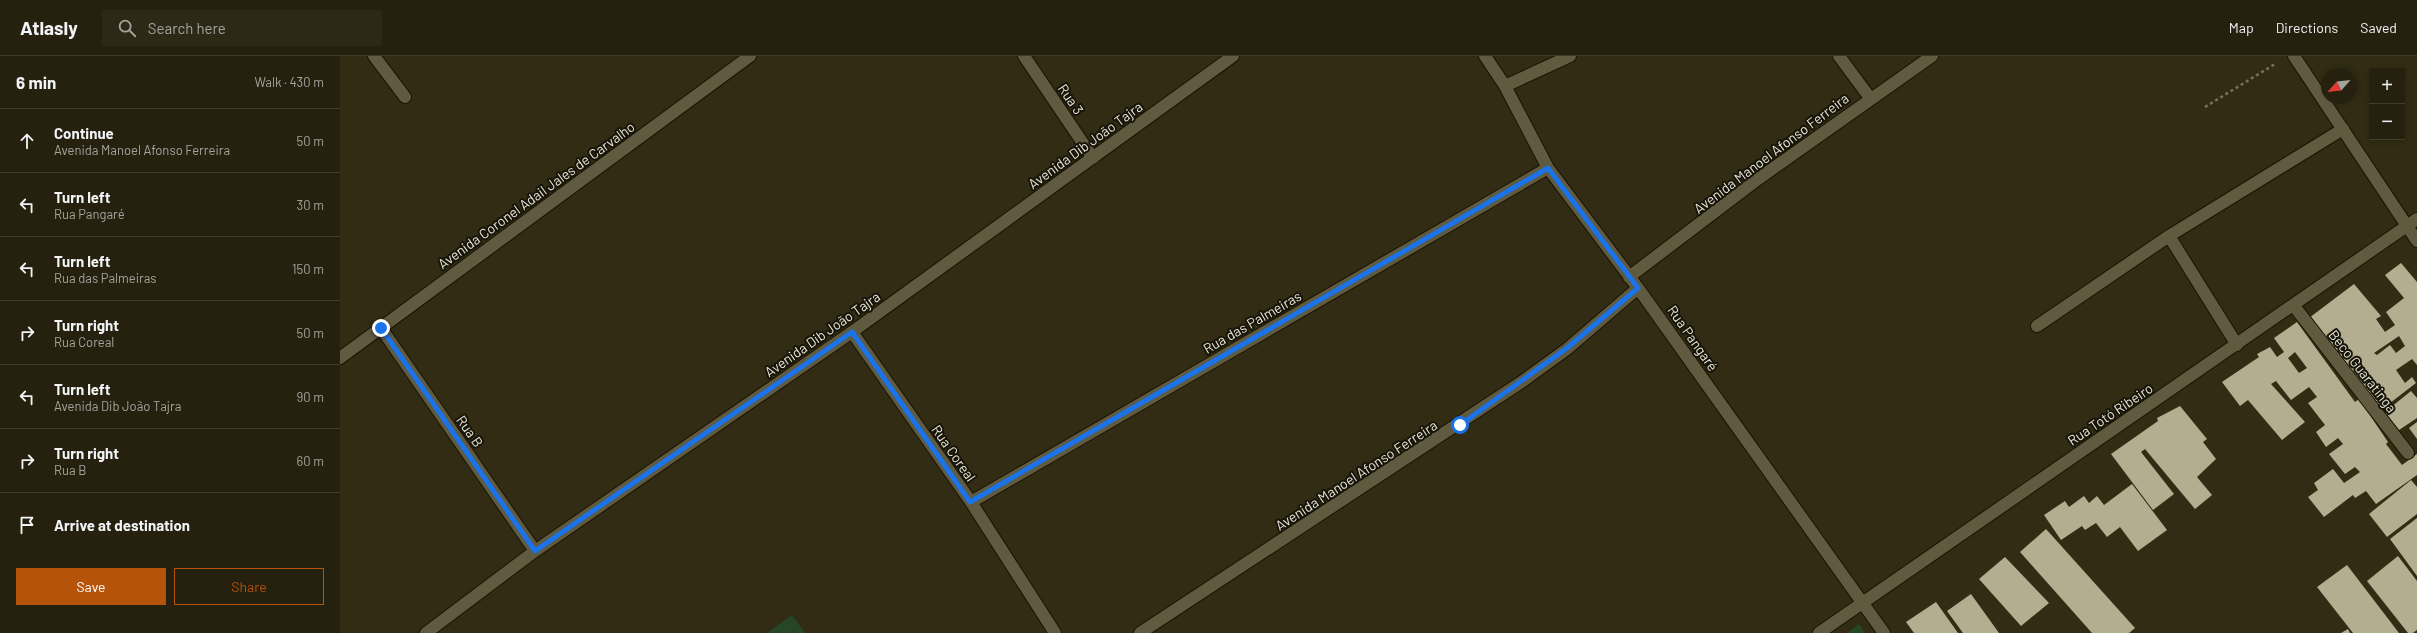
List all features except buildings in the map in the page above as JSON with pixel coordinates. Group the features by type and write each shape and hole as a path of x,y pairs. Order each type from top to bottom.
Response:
{"street":[{"path":"374,56 404,97"},
{"name":"Avenida Coronel Adail Jales de Carvalho","path":"340,358 750,56"},
{"name":"Rua 3","path":"1024,56 1093,158"},
{"name":"Avenida Dib João Tajra","path":"426,633 535,551 852,332 1232,56"},
{"name":"Rua Pangaré","path":"1485,56 1505,86 1548,168 1638,288 1884,633"},
{"path":"1505,86 1570,56"},
{"path":"1839,56 1870,98"},
{"name":"Avenida Manoel Afonso Ferreira","path":"1630,277 1673,246 1758,179 1870,98 1932,56"},
{"path":"2294,56 2417,241"},
{"path":"2037,326 2169,236 2343,129"},
{"name":"Rua das Palmeiras","path":"970,502 1548,168"},
{"name":"Rua Totó Ribeiro","path":"1820,633 1862,602 2294,306 2417,219"},
{"path":"2169,236 2237,345"},
{"name":"Avenida Manoel Afonso Ferreira","path":"1140,633 1520,383 1567,348 1638,288"},
{"name":"Beco Guaratinga","path":"2294,306 2408,453"},
{"name":"Rua B","path":"381,328 535,551"},
{"name":"Rua Coreal","path":"852,332 970,502 1055,633"}],"path":[{"path":"2205,107 2281,60"}],"green space":[{"path":"792,615 805,633 767,633"},
{"path":"1859,624 1865,633 1847,633"}],"route":[{"path":"381,328 535,551 852,332 970,502 1548,168 1638,288 1567,348 1460,425"}]}
